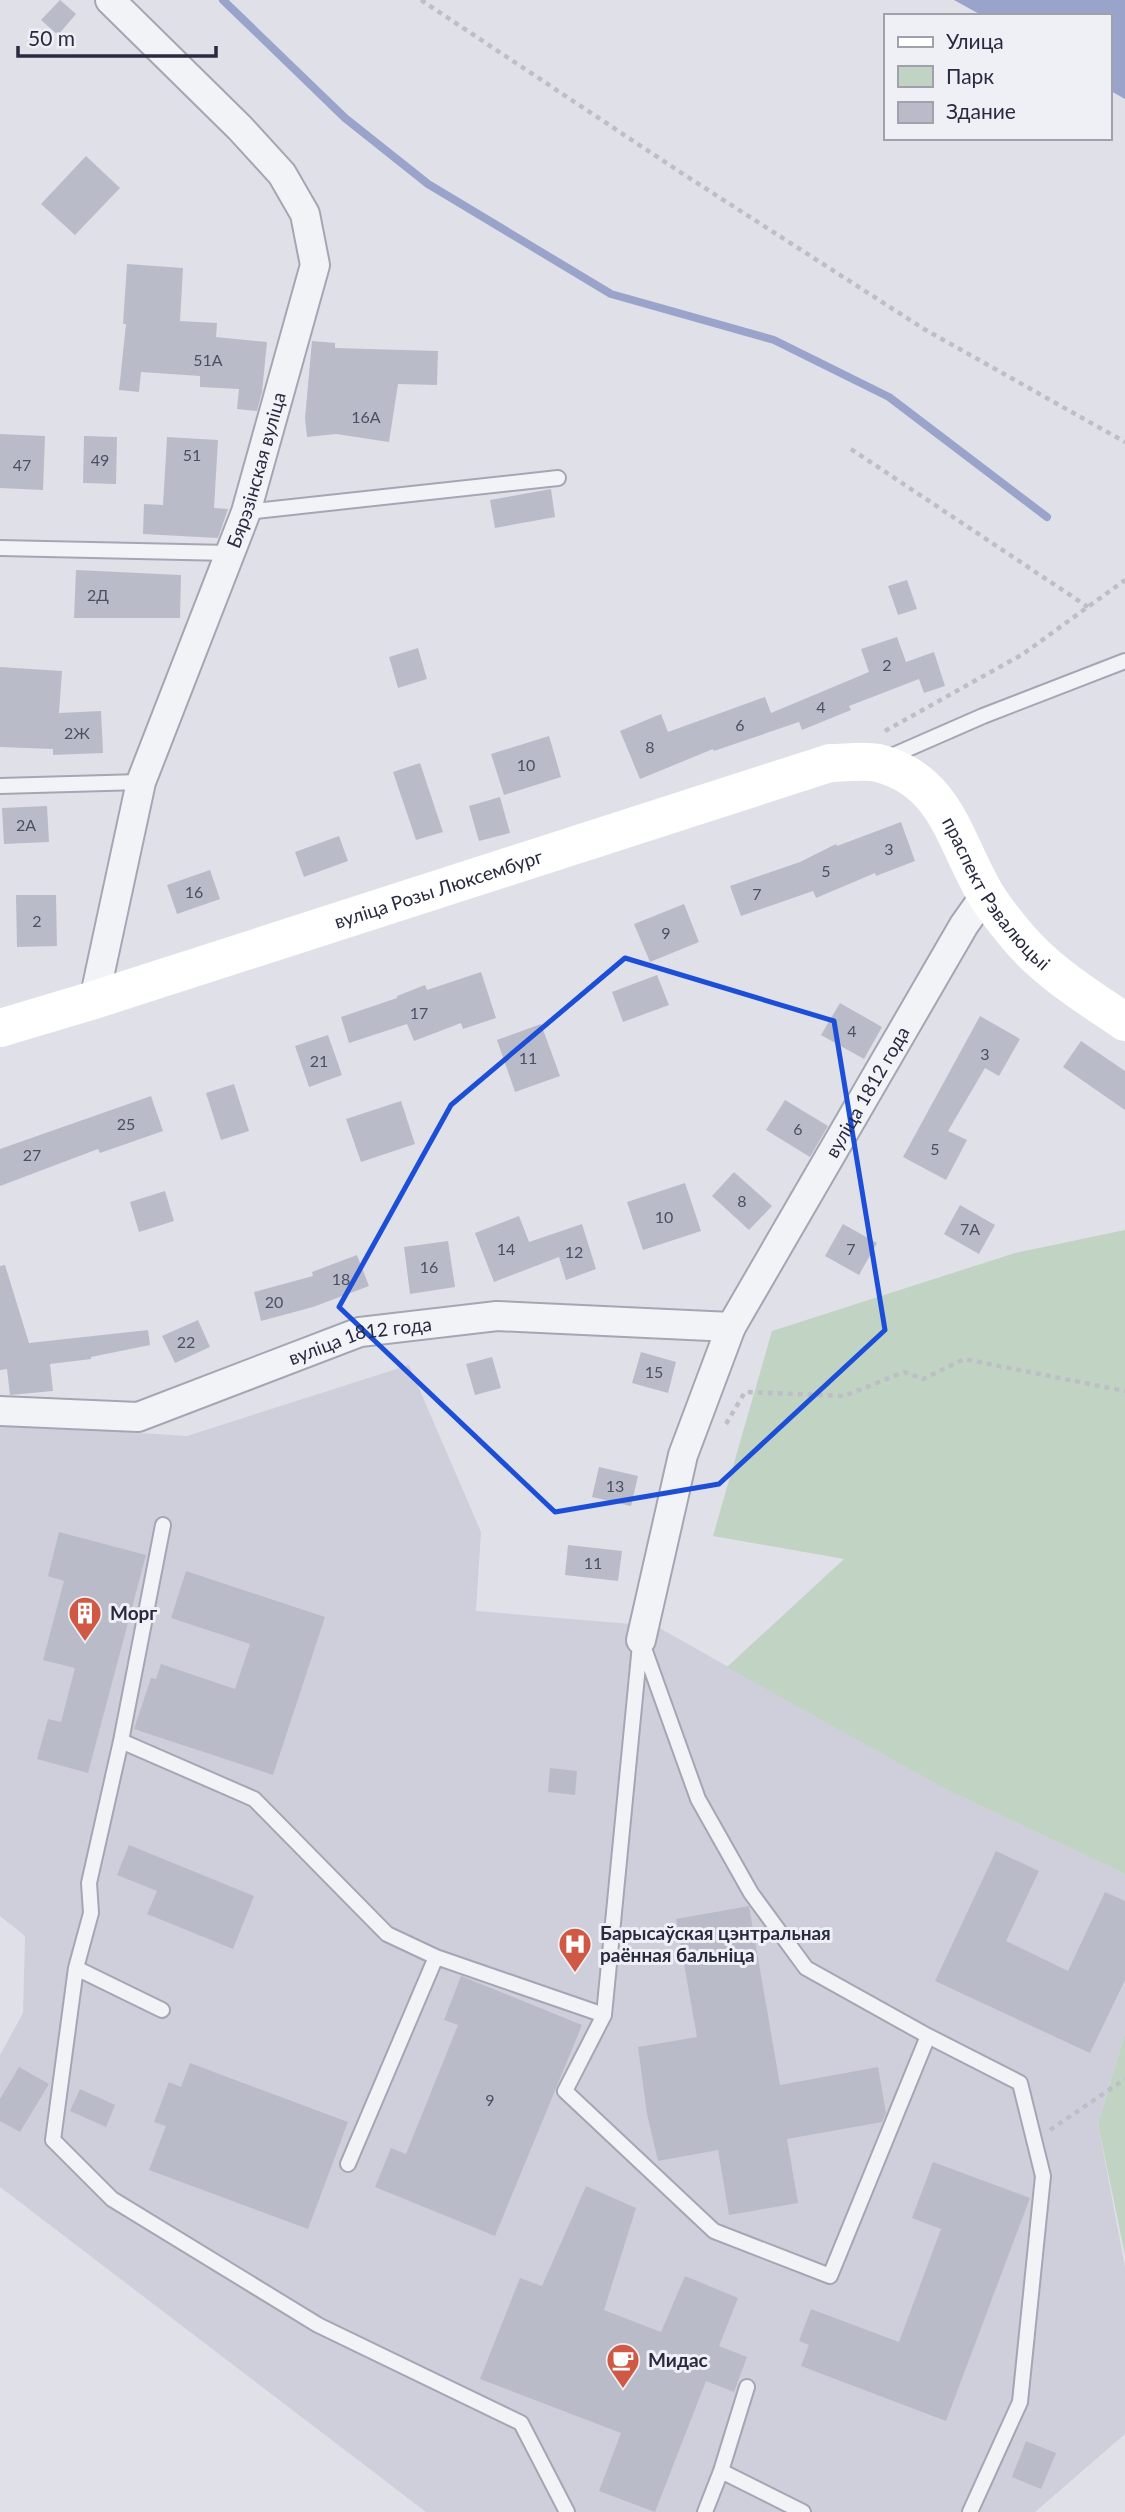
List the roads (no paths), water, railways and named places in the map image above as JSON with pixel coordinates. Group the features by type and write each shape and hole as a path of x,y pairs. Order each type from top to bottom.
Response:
{"main road":[{"name":"праспект Рэвалюцыі","path":"877,749 932,794 963,845 986,894 1018,938 1061,978 1125,1022"},
{"name":"вуліца Розы Люксембург","path":"2,1028 877,749"}],"street":[{"name":"Бярэзінская вуліца","path":"94,1000 141,782 246,512 314,265 304,214 282,174 240,128 110,0"},
{"name":"вуліца 1812 года","path":"641,1640 683,1455 731,1327 964,925 986,894"},
{"name":"вуліца 1812 года","path":"0,1411 138,1417 360,1332 497,1316 731,1327"}],"lane":[{"path":"246,512 558,478"},
{"path":"0,548 229,553"},
{"path":"877,749 982,716 1125,661"},
{"path":"0,786 141,782"},
{"path":"163,1525 121,1741 89,1883 91,1913 76,1968 53,2140 112,2199 318,2325 521,2423 567,2512"},
{"path":"641,1640 604,2015 565,2091 714,2231 830,2276 928,2036"},
{"path":"641,1640 698,1799 751,1893 806,1968 928,2036 1020,2083 1043,2176 1020,2402 970,2512"},
{"path":"121,1741 254,1799 387,1934 436,1957 604,2015"},
{"path":"348,2164 436,1957"},
{"path":"76,1968 162,2010"},
{"path":"705,2512 721,2471 747,2386"},
{"path":"721,2471 803,2512"}],"water":[{"path":"954,0 1125,0 1125,99 1111,91 1111,14 979,14"}],"waterway":[{"path":"223,0 345,118 428,184 611,294 774,340 889,397 1047,517"}],"place":[{"name":"Морг","path":"85,1643"},
{"name":"Барысаўская цэнтральная раённая бальніца","path":"575,1974"},
{"name":"Мидас","path":"623,2390"}]}
